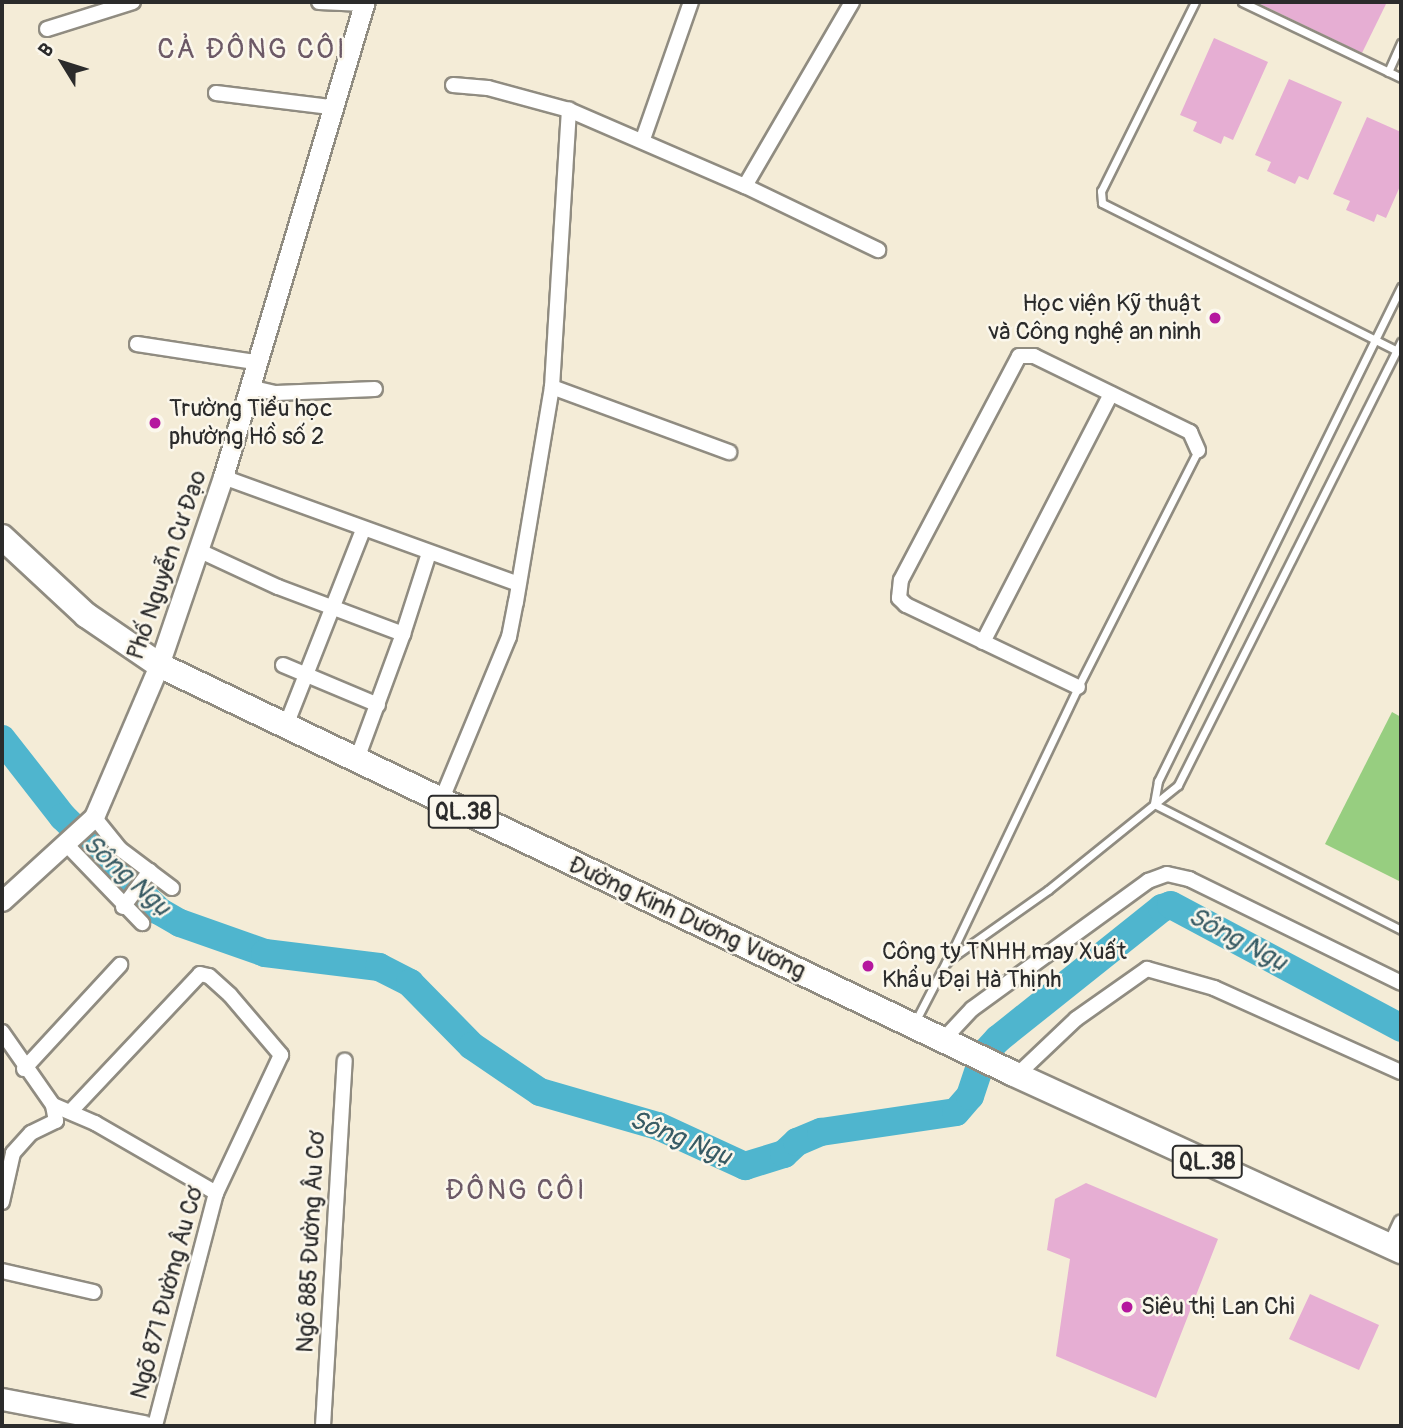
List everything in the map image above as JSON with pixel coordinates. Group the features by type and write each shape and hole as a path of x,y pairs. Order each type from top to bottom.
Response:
{"highway":[{"name":"Đường Kinh Dương Vương","path":"2,537 86,615 159,664 285,728 1014,1074 1395,1249"}],"main road":[{"path":"2,1399 142,1426"}],"street":[{"path":"47,29 133,2"},
{"path":"319,2 364,3"},
{"path":"643,139 691,2"},
{"path":"745,186 852,2"},
{"name":"Phố Nguyễn Cư Đạo","path":"2,901 93,817 159,664 200,551 223,477 330,107 364,3"},
{"path":"453,85 488,88 569,110 643,139 878,250"},
{"path":"216,93 330,107"},
{"path":"441,801 509,637 552,387 569,110"},
{"path":"137,344 255,362"},
{"path":"1077,687 906,605 898,588 1013,361 1034,356 1189,432 1198,450"},
{"path":"249,387 276,393 375,389"},
{"path":"552,387 729,452"},
{"path":"983,642 1111,394"},
{"path":"223,477 518,584"},
{"path":"285,728 308,676 363,530"},
{"path":"200,551 403,635"},
{"path":"356,762 403,635 429,553"},
{"path":"283,665 378,705"},
{"path":"93,817 112,841 172,888"},
{"path":"66,844 142,923"},
{"path":"124,906 150,872"},
{"path":"948,1042 972,1009 1148,881 1167,874 1189,879 1401,983"},
{"path":"24,1069 120,965"},
{"path":"1014,1074 1076,1019 1147,969 1214,988 1401,1072"},
{"name":"Ngõ 871 Đường Âu Cơ","path":"71,1111 200,974 209,976 230,995 281,1055 216,1193 142,1426"},
{"path":"2,1032 24,1069 53,1105 57,1121 31,1133 13,1153 2,1202"},
{"name":"Ngõ 885 Đường Âu Cơ","path":"323,1426 345,1061"},
{"path":"53,1105 71,1111 216,1193"},
{"path":"1395,1249 1401,1222"},
{"path":"2,1271 94,1292"}],"lane":[{"path":"1195,2 1101,191 1102,203 1376,340 1397,357"},
{"path":"1242,2 1401,78"},
{"path":"1388,72 1401,43"},
{"path":"1154,804 1158,781 1401,287"},
{"path":"946,962 1048,890 1178,785 1397,357 1401,342"},
{"path":"913,1026 1077,687 1198,450"},
{"path":"1154,804 1401,930"}],"green space":[{"path":"1392,712 1401,717 1401,882 1325,844"}],"building":[{"path":"1256,2 1387,2 1362,53"},
{"path":"1214,38 1268,62 1233,140 1224,136 1221,144 1193,131 1197,122 1180,115"},
{"path":"1289,79 1342,102 1308,180 1299,176 1295,184 1267,171 1271,162 1255,155"},
{"path":"1367,117 1401,132 1401,184 1386,218 1377,214 1374,222 1346,210 1350,201 1333,194"},
{"name":"Siêu thị Lan Chi","path":"1086,1183 1218,1239 1156,1398 1056,1356 1070,1259 1047,1250 1055,1199"},
{"path":"1310,1294 1379,1325 1359,1370 1289,1339"}],"waterway":[{"name":"Sông Ngụ","path":"2,739 63,817 159,911 180,923 265,953 379,967 410,983 472,1046 540,1092 658,1126 745,1166 784,1154 797,1142 821,1132 956,1112 970,1096 984,1054 998,1039 1162,908 1171,905 1401,1028"}],"place":[{"name":"Học viện Kỹ thuật và Công nghệ an ninh","path":"1215,318"},
{"name":"Trường Tiểu học phường Hồ số 2","path":"155,423"},
{"name":"Công ty TNHH may Xuất Khẩu Đại Hà Thịnh","path":"868,966"},
{"name":"Siêu thị Lan Chi","path":"1127,1307"}],"district":[{"name":"CẢ ĐÔNG CÔI","path":"252,50"},
{"name":"ĐÔNG CÔI","path":"516,1191"}]}
